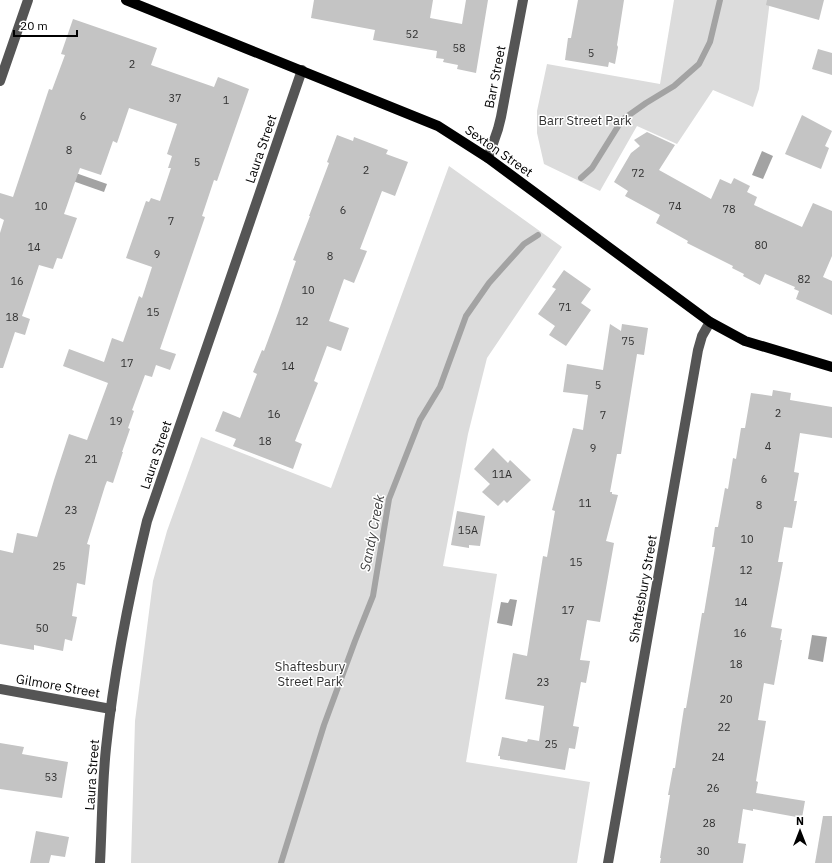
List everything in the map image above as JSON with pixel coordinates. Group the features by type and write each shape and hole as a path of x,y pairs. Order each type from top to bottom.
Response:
{"main road":[{"name":"Sexton Street","path":"126,0 438,126 488,158 710,322 745,341 832,367"}],"street":[{"path":"0,81 28,0"},
{"name":"Barr Street","path":"488,158 500,123 523,0"},
{"name":"Laura Street","path":"100,863 106,750 117,664 132,585 147,521 302,70"},
{"name":"Shaftesbury Street","path":"608,863 698,350 702,336 710,322"},
{"name":"Gilmore Street","path":"0,689 85,705 111,708"}],"green space":[{"name":"Barr Street Park","path":"674,0 770,0 759,89 753,107 713,90 677,144 637,126 600,191 544,164 537,133 537,111 547,64 660,84"},
{"name":"Shaftesbury Street Park","path":"449,166 562,247 487,358 468,434 443,566 497,574 466,762 590,782 577,863 131,863 135,721 153,581 167,531 201,437 331,488"}],"shaded area":[{"path":"762,151 773,156 763,179 752,175"},
{"path":"33,158 107,184 104,192 30,166"},
{"path":"510,599 517,600 512,626 497,623 501,602 508,603"},
{"path":"812,635 827,637 823,662 808,659"}],"building":[{"path":"314,0 433,0 430,18 462,24 466,0 488,0 476,73 457,69 458,65 443,62 444,59 436,58 437,51 373,40 375,30 311,18"},
{"path":"578,0 624,0 615,64 609,62 608,67 565,60 568,38 571,38"},
{"path":"767,0 824,0 819,20 766,5"},
{"path":"73,19 157,48 151,65 214,87 218,77 249,89 217,181 214,180 202,216 205,217 160,349 176,354 170,370 156,365 152,377 145,375 132,410 134,411 128,428 130,429 113,483 107,481 105,486 87,544 90,545 85,585 77,583 72,616 77,617 72,641 65,639 63,651 34,645 34,650 0,644 0,550 13,553 17,533 37,537 69,434 87,440 108,383 63,366 69,349 104,362 112,338 123,342 139,296 142,298 152,267 126,258 146,201 149,202 151,198 160,201 171,168 168,168 172,156 167,154 177,124 129,108 117,143 113,141 101,175 80,168 64,214 77,218 62,259 57,258 53,269 39,265 22,316 30,319 25,335 15,332 3,368 0,368 0,233 4,220 0,218 0,193 13,197 49,89 52,90 65,55 61,54"},
{"path":"818,49 832,53 832,75 812,69"},
{"path":"802,115 832,131 825,146 829,148 821,169 785,154"},
{"path":"647,132 675,145 659,170 711,199 720,179 731,184 734,178 750,186 747,192 757,197 754,205 802,227 813,203 832,211 832,256 823,277 832,281 832,315 796,299 799,291 794,289 795,287 765,274 760,285 743,276 744,274 732,268 733,266 687,243 688,241 656,223 660,215 625,196 628,191 614,182 631,153 640,146 634,140"},
{"path":"337,135 353,141 354,137 388,150 386,154 408,162 395,196 382,191 360,249 367,251 354,283 344,279 329,321 349,328 341,351 327,346 314,381 318,383 295,441 302,444 293,469 233,446 236,439 215,431 223,411 240,418 257,374 253,372 262,350 264,351 278,313 296,261 293,260 329,163 327,162"},
{"path":"564,270 591,289 581,303 591,310 566,346 549,335 555,326 538,314 556,289 552,287"},
{"path":"610,324 621,331 622,324 648,328 644,355 637,354 621,454 617,454 610,492 618,495 606,541 614,543 600,622 587,620 580,660 590,661 586,683 581,682 573,726 579,727 575,749 569,748 565,770 500,759 500,756 498,756 502,737 527,742 528,739 539,741 544,706 505,699 513,653 527,656 543,556 547,557 555,511 552,510 573,428 583,430 588,395 563,392 567,364 603,370"},
{"path":"773,390 791,393 790,400 832,407 832,438 800,433 794,472 799,473 794,501 797,501 792,528 784,527 778,562 783,562 771,627 782,629 780,640 782,640 774,685 764,683 758,720 766,721 756,781 758,782 756,793 805,801 802,818 753,809 753,811 743,809 738,843 746,844 743,863 660,863 670,795 668,795 673,768 675,768 684,708 686,708 715,547 712,547 715,527 718,527 725,488 728,489 733,458 736,459 741,428 745,428 751,393 772,396"},
{"path":"493,448 508,463 510,460 531,480 507,503 504,500 498,506 482,492 490,484 474,469"},
{"path":"457,511 485,516 480,546 469,545 469,548 451,545"},
{"path":"0,743 24,747 22,754 68,762 62,798 0,789"},
{"path":"823,816 832,816 832,863 815,863"},
{"path":"36,831 69,837 65,857 51,855 49,863 30,863"}],"waterway":[{"name":"Sandy Creek","path":"581,178 592,168 622,120 674,86 699,64 710,42 720,0"},
{"name":"Sandy Creek","path":"281,863 324,725 373,596 389,499 420,420 440,387 466,316 489,283 524,244 538,235"}]}
